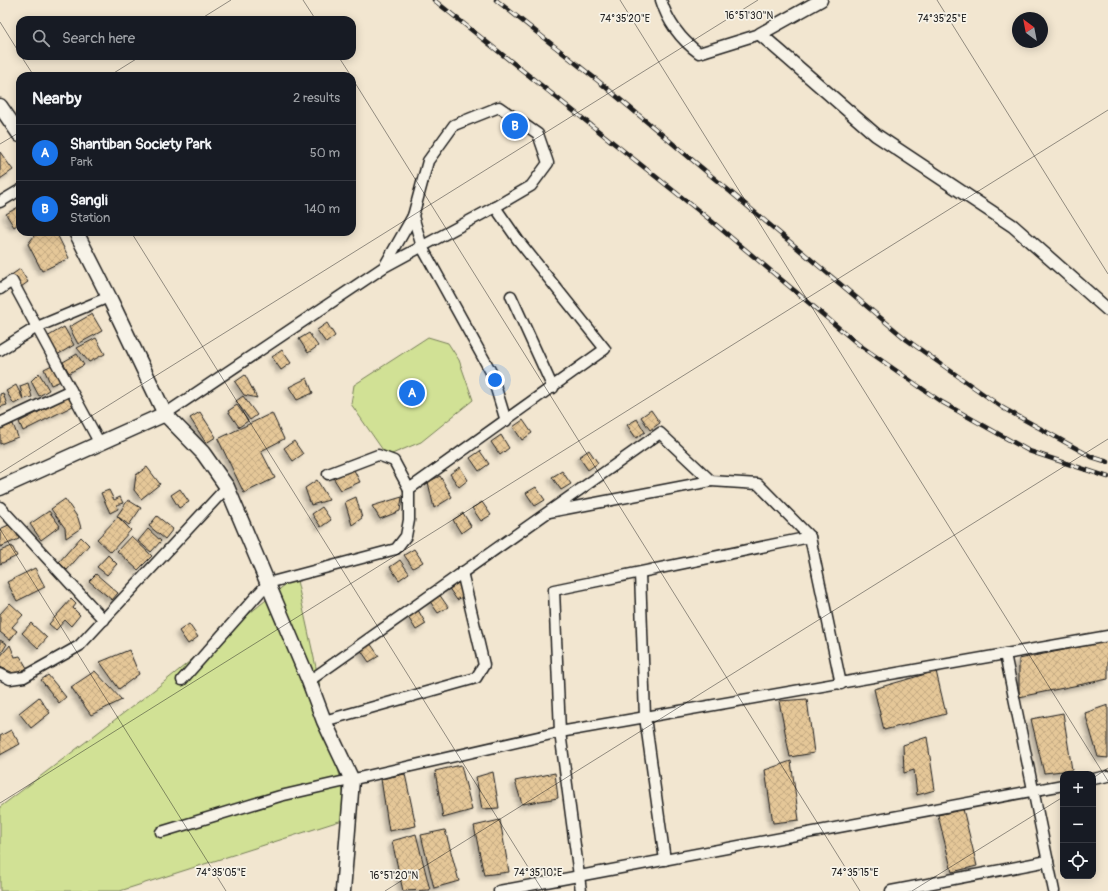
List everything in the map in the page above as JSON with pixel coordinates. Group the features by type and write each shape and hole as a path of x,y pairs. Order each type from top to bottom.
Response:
{"main road":[{"path":"0,106 16,129"},
{"path":"78,236 165,414 203,453 227,487 310,681 324,721 352,780 343,891"},
{"path":"0,488 165,414"}],"street":[{"path":"661,0 666,17 683,41 699,53 760,34 821,0"},
{"path":"760,34 876,135 1013,226 1108,310"},
{"path":"165,414 384,267 531,186 548,163 538,134 499,107 454,125 428,161 413,216 384,267"},
{"path":"0,202 16,192"},
{"path":"409,489 553,388 605,349 518,240 495,207"},
{"path":"413,216 422,246 491,372 506,421"},
{"path":"0,289 12,281 100,442"},
{"path":"511,296 553,388"},
{"path":"0,350 38,327 109,297"},
{"path":"0,423 71,390"},
{"path":"310,681 546,512 660,433 710,481"},
{"path":"182,680 268,583 396,549 406,536 409,520 409,489 394,461 378,455 328,474"},
{"path":"546,512 710,481 758,484 810,537 841,684"},
{"path":"0,674 10,679 24,677 79,646 227,487"},
{"path":"0,507 104,620"},
{"path":"581,891 560,732 554,590 810,537"},
{"path":"324,721 476,678 484,665 462,572"},
{"path":"640,573 645,717 666,860"},
{"path":"161,832 280,796 560,732 841,684 1108,636"},
{"path":"1005,654 1054,891"},
{"path":"1096,778 1108,776"},
{"path":"499,891 1060,786"},
{"path":"891,891 1048,861"}],"green space":[{"path":"428,337 448,343 459,360 473,400 421,442 387,456 351,404 354,385"},
{"path":"296,576 349,818 120,891 0,891 0,807 154,690"}],"building":[{"path":"0,152 13,170 0,179"},
{"path":"16,208 16,226 14,227 6,214"},
{"path":"34,236 58,236 69,258 42,271 28,244"},
{"path":"20,269 28,282 18,289 10,276"},
{"path":"92,314 102,331 78,344 69,327"},
{"path":"327,323 335,336 326,343 317,330"},
{"path":"64,327 74,345 57,355 47,337"},
{"path":"309,333 318,346 308,353 299,339"},
{"path":"96,338 105,354 89,362 77,348"},
{"path":"282,350 291,363 281,370 272,357"},
{"path":"77,354 84,365 69,373 63,362"},
{"path":"54,364 61,381 51,385 44,369"},
{"path":"39,373 49,390 39,396 31,381"},
{"path":"245,375 257,398 244,395 235,382"},
{"path":"307,378 313,393 297,400 289,387"},
{"path":"28,383 32,397 23,399 20,386"},
{"path":"16,385 23,399 14,404 6,391"},
{"path":"3,393 7,405 0,407 0,394"},
{"path":"243,396 257,415 250,420 236,401"},
{"path":"68,397 73,406 23,431 19,422"},
{"path":"237,405 248,421 239,427 228,411"},
{"path":"651,410 660,423 650,430 641,417"},
{"path":"200,412 216,437 206,443 190,418"},
{"path":"272,413 284,439 261,451 275,478 244,493 218,439"},
{"path":"637,419 645,432 636,438 627,425"},
{"path":"523,420 532,433 522,440 513,427"},
{"path":"13,424 18,437 0,444 0,429"},
{"path":"501,435 509,448 500,455 491,442"},
{"path":"294,441 303,454 293,461 284,448"},
{"path":"589,450 598,463 588,470 579,457"},
{"path":"480,451 489,464 479,471 470,458"},
{"path":"351,464 360,482 341,490 332,476"},
{"path":"147,467 160,484 141,499 134,490 136,475"},
{"path":"460,467 468,480 459,487 450,474"},
{"path":"562,471 571,484 561,490 552,477"},
{"path":"440,476 452,497 434,508 428,482"},
{"path":"317,480 329,500 311,505 305,488"},
{"path":"536,487 545,500 535,506 526,493"},
{"path":"180,489 189,502 179,508 171,495"},
{"path":"109,490 114,500 120,497 123,503 117,505 118,509 110,513 101,493"},
{"path":"356,497 362,518 352,525 345,502"},
{"path":"402,497 400,511 380,519 372,506"},
{"path":"65,499 78,518 81,528 66,538 65,528 51,509"},
{"path":"128,500 141,508 129,525 117,516"},
{"path":"482,502 491,515 481,521 472,508"},
{"path":"322,507 331,520 321,527 312,514"},
{"path":"49,511 60,526 41,540 30,524"},
{"path":"463,513 471,526 461,533 453,520"},
{"path":"157,516 173,529 165,539 149,526"},
{"path":"118,517 131,530 111,552 97,539"},
{"path":"13,523 19,539 0,547 0,529"},
{"path":"148,529 161,541 151,552 138,541"},
{"path":"131,536 152,556 138,570 117,551"},
{"path":"81,537 89,545 67,570 59,562"},
{"path":"12,546 17,556 0,564 0,551"},
{"path":"414,549 423,562 413,568 404,555"},
{"path":"108,555 117,564 107,575 97,567"},
{"path":"400,560 409,573 399,580 390,567"},
{"path":"35,568 45,587 17,601 7,582"},
{"path":"96,574 118,593 112,600 89,581"},
{"path":"458,581 467,594 457,600 448,587"},
{"path":"439,594 448,607 438,613 429,600"},
{"path":"71,599 76,604 73,608 80,615 71,626 65,620 56,630 49,624"},
{"path":"10,603 23,615 12,627 17,631 10,640 0,632 0,614"},
{"path":"418,610 426,624 416,630 408,617"},
{"path":"31,623 47,638 38,648 22,633"},
{"path":"189,624 198,637 188,644 179,631"},
{"path":"0,640 7,644 0,655"},
{"path":"1108,641 1108,679 1019,697 1019,659"},
{"path":"370,643 379,656 369,662 360,649"},
{"path":"10,645 15,657 20,656 27,668 16,674 0,667 0,657"},
{"path":"129,650 139,674 119,689 100,662"},
{"path":"95,671 122,700 91,715 71,687"},
{"path":"936,671 946,714 884,730 874,689"},
{"path":"48,675 66,697 59,703 41,680"},
{"path":"39,697 50,713 31,728 19,713"},
{"path":"807,699 814,753 790,757 779,701"},
{"path":"1108,705 1108,758 1098,757 1085,713"},
{"path":"1063,713 1072,770 1044,773 1031,719"},
{"path":"11,730 20,744 0,755 0,736"},
{"path":"927,737 935,790 917,795 914,770 904,773 903,745"},
{"path":"791,761 799,820 773,823 765,770"},
{"path":"461,765 472,810 443,818 435,771"},
{"path":"493,772 499,808 482,809 476,777"},
{"path":"555,773 558,798 522,804 515,781"},
{"path":"405,774 416,826 389,831 381,779"},
{"path":"963,809 977,866 952,872 938,815"},
{"path":"500,820 509,872 484,875 474,826"},
{"path":"445,830 459,881 434,888 421,835"},
{"path":"416,834 430,890 403,891 392,841"}],"railway":[{"path":"434,0 709,219 858,344 940,401 1029,451 1108,477"},
{"path":"496,0 597,80 907,340 1003,408 1092,457 1108,462"}],"place":[{"name":"Sangli","path":"515,126"},
{"name":"Shantiban Society Park","path":"412,393"}]}
